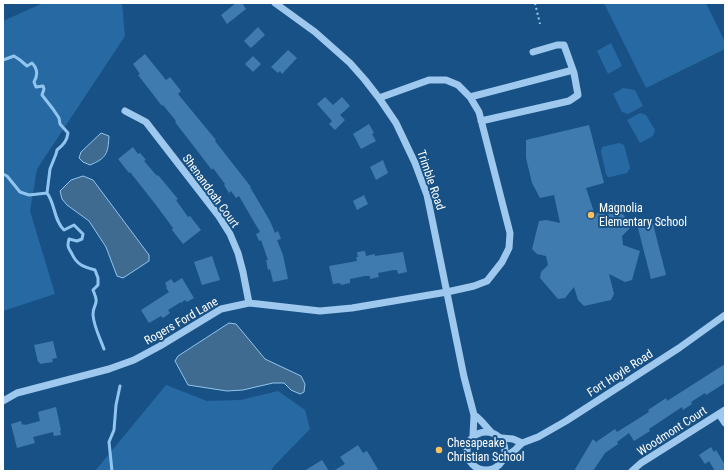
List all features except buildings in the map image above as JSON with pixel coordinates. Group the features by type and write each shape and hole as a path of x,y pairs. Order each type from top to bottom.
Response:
{"street":[{"name":"Trimble Road","path":"275,3 315,32 350,63 365,80 396,123 415,163 434,224 464,376 474,415 473,436"},
{"path":"481,121 569,101 578,95 573,70 564,45 558,45 533,52"},
{"path":"379,98 429,80 446,80 452,82 458,85 470,97 573,70"},
{"name":"Rogers Ford Lane","path":"3,401 17,393 109,369 134,360 221,309 249,302 320,311 352,308 447,292 474,286 487,280 502,262 508,248 510,233 481,121 470,97"},
{"name":"Shenandoah Court","path":"125,111 146,122 218,215 230,234 238,253 249,302"},
{"name":"Fort Hoyle Road","path":"504,460 522,443 538,437 566,421 679,348 725,315"},
{"path":"722,412 725,423"},
{"name":"Woodmont Court","path":"632,471 642,463 722,412"},
{"name":"Trimble Road","path":"474,415 491,432"},
{"path":"502,471 506,450 502,438 497,434 485,431 473,436 469,441 467,454 469,460 480,470 492,470 498,467 504,460"},
{"path":"502,438 513,439 522,443"}],"path":[{"path":"535,3 540,24"}],"shaded area":[{"path":"43,3 122,3 125,36 37,169 30,211 55,294 3,311 3,21"},
{"path":"604,3 706,3 725,42 725,49 646,88"},
{"path":"611,43 622,66 608,74 597,51"},
{"path":"623,88 635,90 643,106 628,114 622,112 613,94"},
{"path":"640,113 646,115 655,130 653,136 640,143 627,120"},
{"path":"101,133 109,136 106,154 100,160 90,165 83,162 79,158 81,152"},
{"path":"619,143 624,145 630,168 627,173 608,177 601,152 602,147"},
{"path":"83,176 93,180 149,255 149,261 123,278 117,276 106,247 89,221 67,205 62,199 60,191 71,180"},
{"path":"229,323 236,324 265,359 301,376 305,384 304,392 300,394 291,390 284,383 273,383 243,390 227,391 188,385 175,361 178,356"},
{"path":"166,385 207,401 240,400 278,391 305,410 310,429 275,465 271,470 272,471 95,471"}],"waterway":[{"path":"3,60 14,56 27,66 32,63 37,72 34,82 36,87 43,86 44,89 42,95 59,118 60,124 68,133 64,143 57,150 50,169 47,193 52,202 58,222 64,230 74,225 83,234 82,239 77,241 69,239 68,247 76,261 84,267 95,270 98,278 98,285 93,290 96,297 93,315 104,349"},
{"path":"3,174 7,176 20,192 29,195 47,193"},
{"path":"112,471 109,442 114,430 116,405 120,386"}],"place":[{"name":"Magnolia Elementary School","path":"591,215"},
{"name":"Chesapeake Christian School","path":"439,450"}]}
